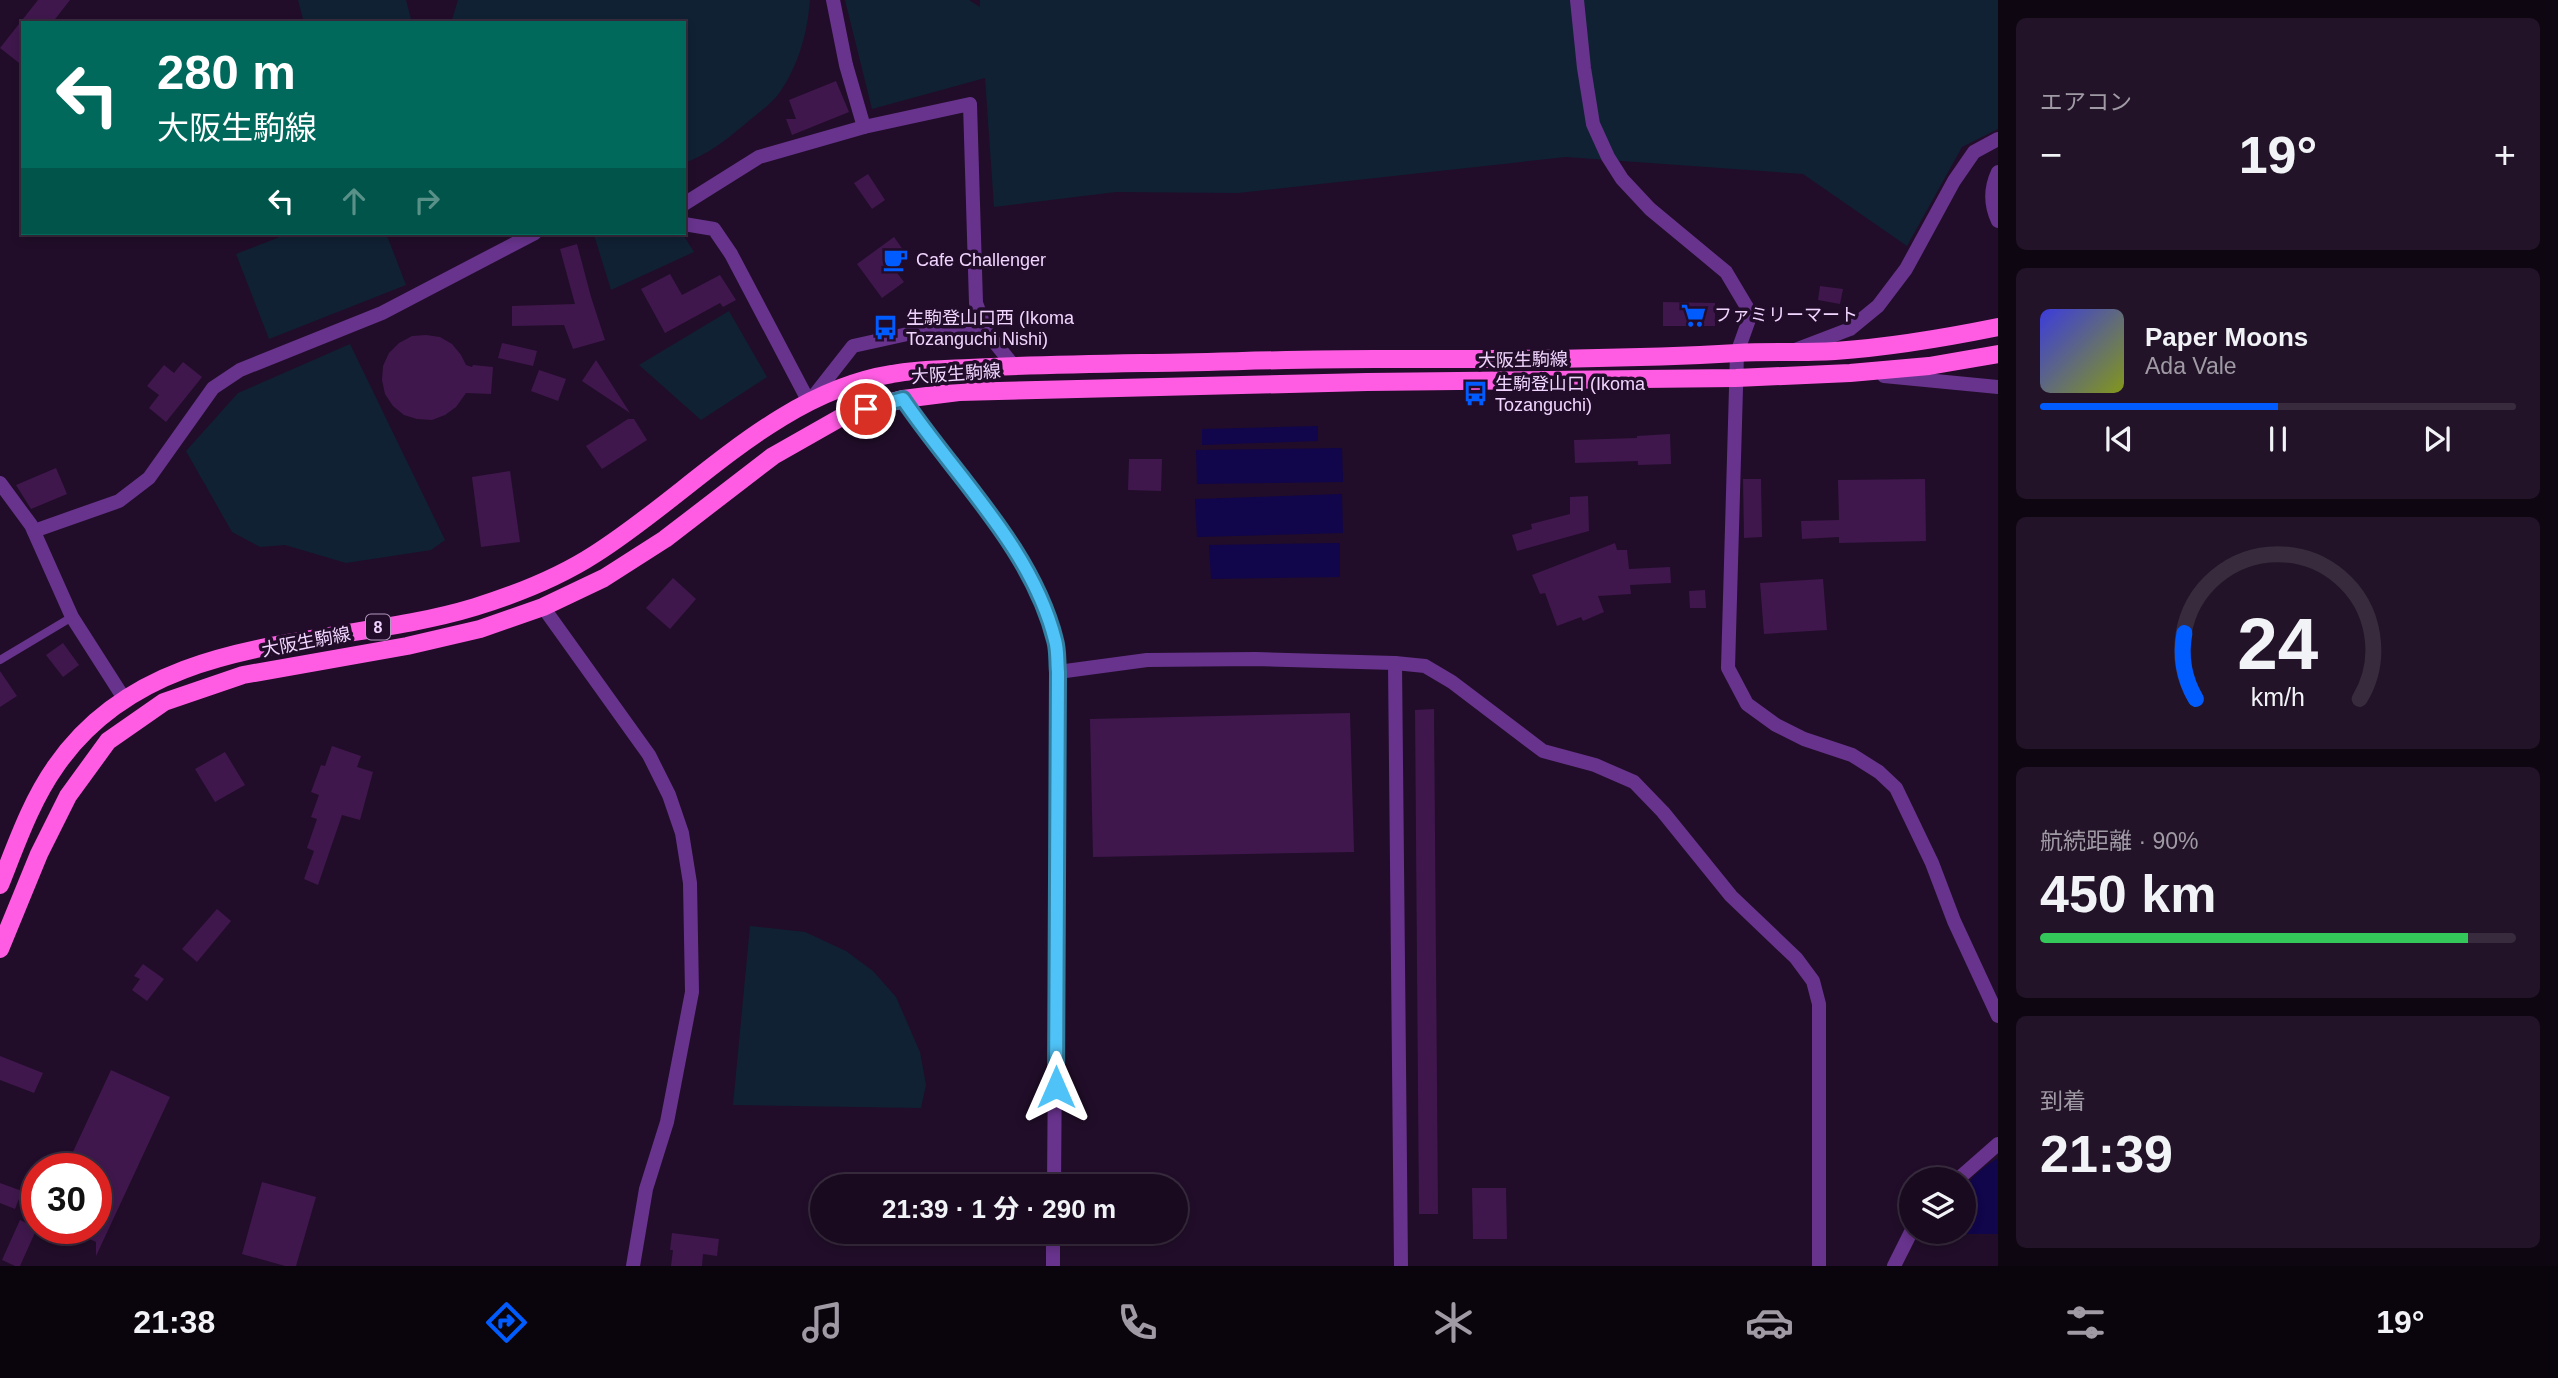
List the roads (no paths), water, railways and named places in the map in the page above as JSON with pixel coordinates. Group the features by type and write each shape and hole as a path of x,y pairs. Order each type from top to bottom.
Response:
{"main road":[{"name":"大阪生駒線","path":"0,885 27,819 55,766 93,723 158,681 217,658 310,637 416,622 472,608 532,587 594,555 755,436 810,402 832,391 890,374 1013,365 1787,353 1902,345 1998,327"},
{"name":"大阪生駒線","path":"0,949 39,854 68,796 108,741 164,702 243,675 407,646 480,629 543,607 604,578 665,539 773,456 847,414 903,399 959,392 1367,382 1736,378 1929,366 1998,354"}],"street":[{"path":"833,0 846,65 864,127"},
{"path":"1577,0 1584,68 1594,124 1608,158 1622,179 1650,209 1726,272 1751,314 1737,353 1728,668 1748,704 1776,724 1804,739 1852,755 1879,772 1896,789 1932,863 1954,921 1998,1016"},
{"path":"686,203 759,158 864,127 970,104 976,303 987,333 1013,365"},
{"path":"1787,353 1850,329 1878,306 1906,269 1954,181 1974,152 1998,139"},
{"path":"1998,172 1991,191 1998,221"},
{"path":"686,224 714,229 731,254 810,402 853,346 912,333 987,333"},
{"path":"34,531 119,501 149,478 213,388 240,370 382,313 531,235"},
{"path":"1850,373 1998,387"},
{"path":"903,399 1021,559 1043,602 1056,642 1058,672 1054,1174"},
{"path":"0,484 34,531 72,617 125,700"},
{"path":"543,607 649,755 669,795 682,833 690,883 692,992 667,1122 646,1189 633,1266"},
{"path":"1058,672 1147,660 1256,659 1425,666 1452,681 1543,751 1595,765 1634,782 1663,812 1731,896 1796,958 1813,981 1819,1004 1819,1266"},
{"path":"1395,663 1401,1266"},
{"path":"1971,1167 1998,1144"},
{"path":"1053,1244 1053,1266"},
{"path":"1894,1266 1905,1244"}],"lane":[{"path":"0,660 72,617"}],"place":[{"name":"Cafe Challenger","path":"896,260"},
{"name":"ファミリーマート","path":"1694,315"},
{"name":"生駒登山口西 (Ikoma Tozanguchi Nishi)","path":"886,328"},
{"name":"生駒登山口 (Ikoma Tozanguchi)","path":"1475,394"}]}
